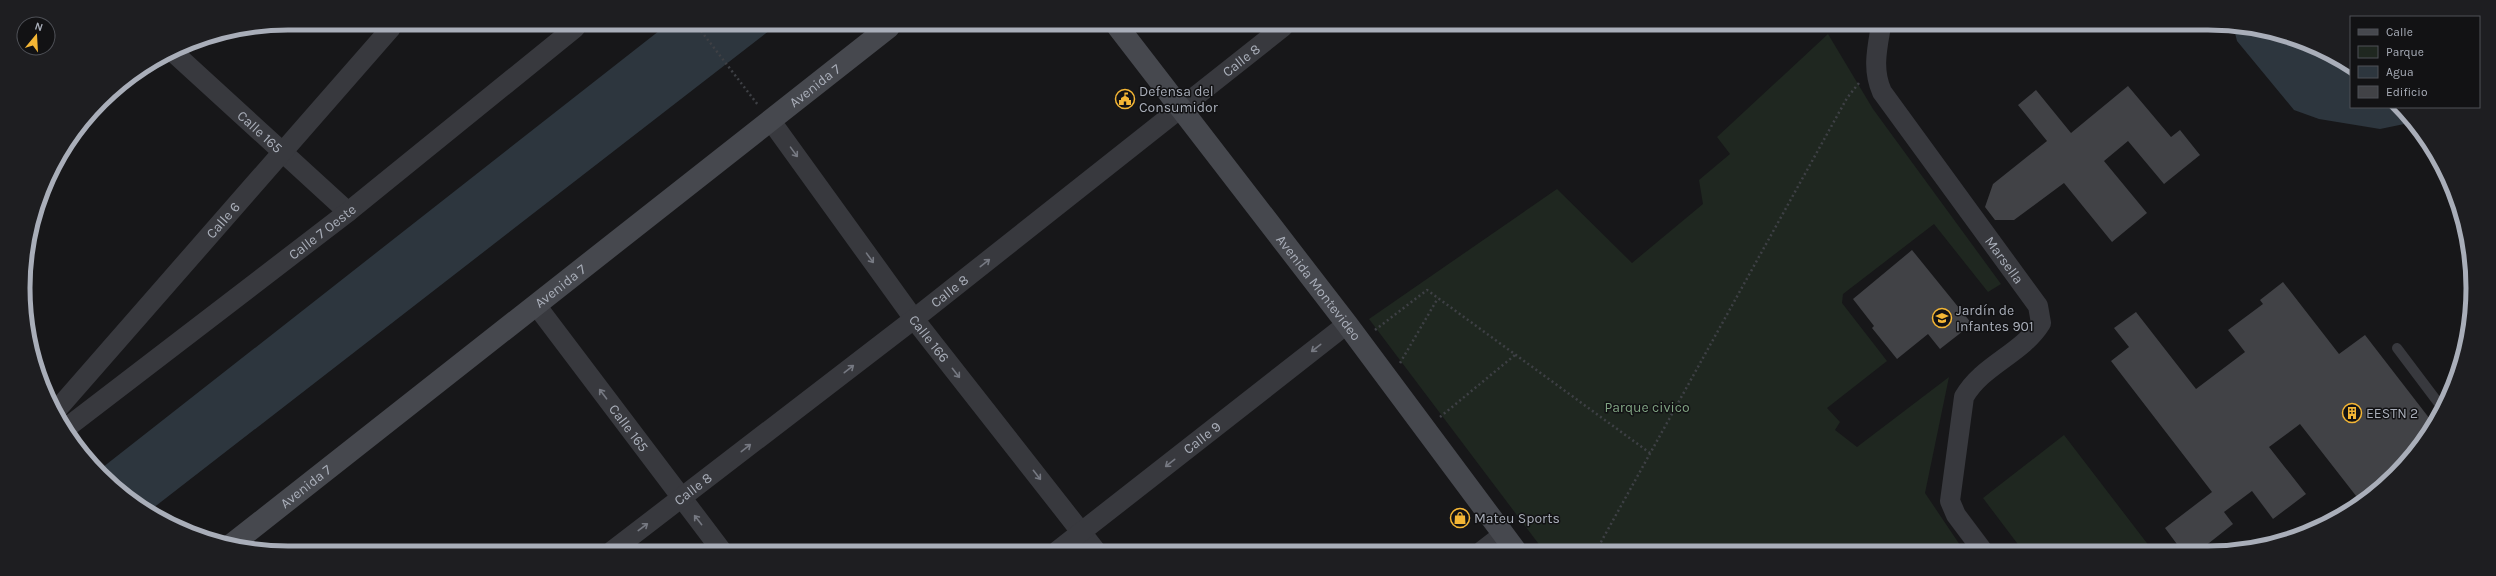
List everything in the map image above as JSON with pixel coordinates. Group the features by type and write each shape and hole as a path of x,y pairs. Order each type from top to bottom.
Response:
{"main road":[{"name":"Avenida 7","path":"242,542 536,304 885,30"},
{"name":"Avenida Montevideo","path":"1120,30 1347,324 1510,542"}],"street":[{"name":"Calle 6","path":"60,407 389,30"},
{"name":"Calle 7 Oeste","path":"70,425 348,212 573,30"},
{"name":"Calle 8","path":"619,546 914,319 1279,30"},
{"name":"Marsella","path":"1880,30 1875,64 1876,78 1882,92 2038,306 2041,323 2033,336 1972,382 1964,397 1950,501 1956,515 1979,546"},
{"name":"Calle 165","path":"177,56 348,212"},
{"name":"Calle 166","path":"771,121 914,319 1092,546"},
{"name":"Calle 165","path":"536,304 718,546"},
{"name":"Calle 9","path":"1064,546 1347,324"},
{"path":"1498,546 1510,542"}],"lane":[{"path":"2397,348 2438,403"}],"path":[{"path":"700,30 771,121"},
{"path":"1599,546 1847,98 1875,64"},
{"path":"1360,342 1427,290 1650,453"},
{"path":"1389,380 1438,298"},
{"path":"1426,430 1515,355"}],"green space":[{"name":"Parque civico","path":"1828,34 1873,109 2001,284 1988,292 1934,224 1843,294 1842,303 1887,361 1827,408 1840,422 1835,430 1857,447 1949,377 1925,493 1961,546 1540,546 1369,319 1557,189 1632,263 1703,204 1699,180 1730,154 1717,137"},
{"path":"2064,435 2149,546 2019,546 1983,498"}],"water":[{"path":"660,30 770,30 153,508 131,493 103,467"},
{"path":"2235,32 2258,35 2291,44 2322,57 2350,72 2350,108 2392,108 2407,124 2380,129 2319,119 2294,110 2237,41"}],"building":[{"path":"2128,86 2171,137 2180,130 2200,155 2164,184 2128,141 2104,161 2147,213 2112,242 2064,183 2014,220 1995,220 1985,207 1993,184 2047,141 2018,105 2036,90 2071,133"},
{"path":"1912,250 1972,324 1940,349 1928,334 1897,359 1872,328 1874,326 1853,299"},
{"name":"EESTN 2","path":"2283,282 2339,354 2365,335 2430,419 2423,431 2402,458 2378,482 2358,498 2300,424 2269,447 2306,494 2273,519 2252,491 2224,512 2233,524 2205,546 2178,546 2165,528 2212,492 2111,361 2129,347 2114,328 2136,312 2196,389 2245,352 2228,330 2263,304 2260,300"}],"place":[{"name":"Defensa del Consumidor","path":"1125,99"},
{"name":"Jardín de Infantes 901","path":"1942,318"},
{"name":"EESTN 2","path":"2352,413"},
{"name":"Mateu Sports","path":"1460,518"}]}
